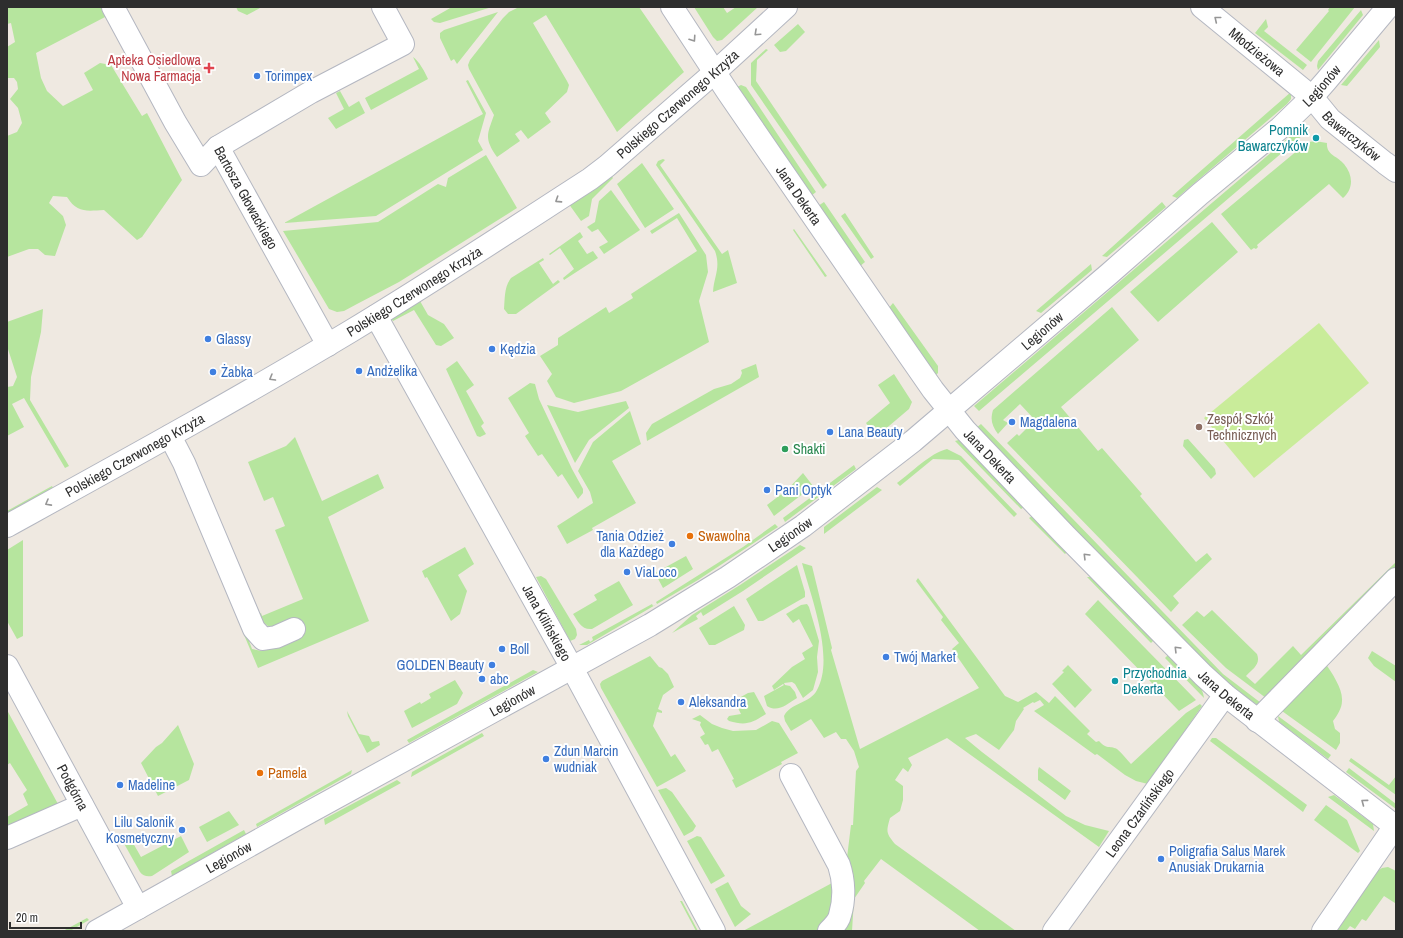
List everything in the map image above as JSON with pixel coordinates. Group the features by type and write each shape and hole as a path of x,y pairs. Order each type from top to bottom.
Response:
{"street":[{"name":"Bartosza Głowackiego","path":"113,7 140,53 175,122 201,165 218,147 328,345"},
{"path":"218,147 311,92 403,44 383,7"},
{"name":"Jana Dekerta","path":"672,7 908,354 933,390 965,430 1065,535 1203,675 1257,721 1395,826"},
{"name":"Polskiego Czerwonego Krzyża","path":"7,526 170,436 328,345 590,179 608,166 786,7"},
{"name":"Młodzieżowa","path":"1202,7 1312,98"},
{"name":"Legionów","path":"97,931 302,816 669,614 755,559 803,526 949,410 1109,274 1200,194 1280,128 1312,98 1388,7"},
{"name":"Bawarczyków","path":"1312,98 1330,119 1396,171"},
{"name":"Jana Kilińskiego","path":"376,316 572,668 714,931"},
{"path":"170,436 184,463 254,629 263,639 276,637 294,628"},
{"path":"1257,721 1396,579"},
{"name":"Podgórna","path":"7,666 138,908"},
{"name":"Leona Czarlińskiego","path":"1054,931 1225,695"},
{"path":"790,775 842,874 844,895 840,916 829,931"},
{"path":"7,838 82,805"},
{"path":"1323,931 1395,826"}],"green space":[{"path":"7,7 108,7 107,16 36,53 41,78 47,91 63,106 93,90 84,73 100,63 111,65 142,116 147,113 182,180 142,237 137,240 104,210 82,210 74,206 67,197 53,196 49,203 63,216 66,225 55,256 45,255 38,249 29,249 7,257 7,136 17,132 22,123 18,108 10,99 18,89 17,82 14,78 7,78 7,47 15,42 11,23 7,24"},
{"path":"236,7 262,7 247,15 238,11"},
{"path":"452,7 492,7 440,23 434,22 431,19"},
{"path":"519,7 639,7 684,72 617,132 546,15 533,23 569,85 567,92 545,113 551,122 528,139 521,130 515,134 520,141 497,157 488,141 488,132 494,115 468,65 470,60 503,18 509,12"},
{"path":"694,7 723,7 727,13 736,7 758,7 722,40 717,41"},
{"path":"1330,7 1355,7 1311,62 1296,50 1329,11 1328,10"},
{"path":"1361,10 1363,15 1318,70 1318,61"},
{"path":"498,12 457,64 454,59 451,61 440,38 440,33 444,30"},
{"path":"1266,19 1268,27 1264,31 1307,65 1303,70 1255,33"},
{"path":"798,24 805,32 786,51 780,52 774,45"},
{"path":"1379,40 1380,47 1347,86 1341,85"},
{"path":"766,49 768,50 757,60 756,81 827,185 823,189 751,85 751,63"},
{"path":"413,57 420,64 428,79 371,110 365,98 419,69"},
{"path":"468,80 486,113 478,141 483,150 376,216 284,223 483,114 466,81"},
{"path":"741,85 746,87 816,192 811,196 737,87"},
{"path":"340,91 349,107 359,101 365,113 336,129 328,118 344,109 336,93"},
{"path":"1291,92 1291,99 1287,104 1177,198 1172,196"},
{"path":"1310,129 979,411 974,406 1288,138 1298,132"},
{"path":"1315,141 1327,143 1330,153 1342,161 1347,168 1351,177 1351,186 1347,194 1343,198 1329,184 1257,245 1258,247 1256,249 1254,248 1251,250 1221,214 1304,145"},
{"path":"486,155 517,208 399,282 344,311 337,312 329,309 283,231 378,222 438,184 446,187 448,178"},
{"path":"663,159 665,160 660,165 722,254 728,250 737,283 713,292 717,267 717,257 715,251 656,165 658,161"},
{"path":"642,163 674,209 645,228 617,184"},
{"path":"606,169 613,178 592,199 589,216 581,221 566,200"},
{"path":"611,190 640,230 604,254 599,247 608,242 598,229 592,232 587,227 595,222 599,201"},
{"path":"824,202 865,262 859,267 818,206"},
{"path":"1162,202 1166,207 1107,257 1102,256"},
{"path":"679,213 706,255 708,272 699,301 709,342 621,391 574,403 556,397 547,381 552,374 540,356 558,345 558,338 606,307 609,313 633,298 631,294 697,251 677,218 652,234 650,231"},
{"path":"845,213 874,257 871,259 841,216"},
{"path":"1212,222 1238,252 1158,322 1130,292"},
{"path":"794,229 827,276 825,277 793,230"},
{"path":"580,232 583,237 578,241 587,254 593,251 598,258 564,280 563,278 574,269 560,248 550,255 549,254"},
{"path":"543,258 544,260 539,263 553,284 558,280 560,282 516,314 508,314 504,309 505,293 509,281 511,278"},
{"path":"1091,264 1092,270 1041,313 1036,311"},
{"path":"420,301 428,315 444,324 454,338 441,346 436,345 414,310 393,321 391,318"},
{"path":"893,303 938,366 938,373 935,376 888,309"},
{"path":"1112,307 1139,340 1061,407 1098,451 1102,448 1142,494 1140,496 1196,562 1207,553 1212,559 1173,596 1179,603 1171,612 1007,443 1017,434 1019,436 1035,420 1020,404 1003,420 1008,423 998,434 992,423 993,410"},
{"path":"43,309 41,332 31,377 30,400 69,466 65,468 24,398 12,404 24,427 7,436 7,387 13,386 17,377 7,346 7,322"},
{"path":"1319,323 1369,383 1254,478 1204,418"},
{"path":"457,361 474,385 466,391 484,423 481,426 486,434 480,437 477,436 446,369"},
{"path":"756,364 759,377 647,441 646,433 652,424 714,389 731,384 740,378 742,373 741,370"},
{"path":"894,374 912,402 909,409 876,437 866,423 890,403 878,385"},
{"path":"530,383 535,384 539,399 583,489 583,493 578,499 562,474 558,477 542,454 538,456 525,436 529,433 508,398"},
{"path":"626,401 629,408 589,440 575,463 547,405 578,412"},
{"path":"630,411 641,444 612,461 636,503 592,528 593,530 567,544 557,526 593,503 590,492 578,471 593,442"},
{"path":"981,424 1223,674 1261,703 1258,705 1256,704 1219,678 976,428"},
{"path":"295,437 322,501 378,474 384,488 328,517 369,621 258,668 239,623 242,622 252,649 262,651 302,636 275,627 269,627 262,621 259,614 261,613 262,616 303,599 275,530 285,526 273,497 264,501 248,462 286,446"},
{"path":"962,439 1026,506 1021,509 955,441"},
{"path":"1188,439 1215,469 1216,474 1211,479 1183,446 1184,440"},
{"path":"947,449 961,456 1017,514 1014,517 959,460 933,459 900,486 897,483 927,459"},
{"path":"854,465 856,469 785,522 783,518"},
{"path":"803,473 813,486 774,516 767,505 788,489"},
{"path":"52,486 53,488 7,514 7,511"},
{"path":"877,487 882,490 824,534 824,527"},
{"path":"1032,516 1069,550 1065,554 1029,518"},
{"path":"775,524 778,527 698,580 587,645 579,645 589,640 590,642 593,640 592,637 652,604 653,606 657,604 656,602 743,547"},
{"path":"23,540 23,636 17,639 7,621 7,550"},
{"path":"800,545 806,548 743,591 703,616 701,612 696,616 698,619 672,633 692,615"},
{"path":"465,547 474,564 458,575 467,591 460,614 451,621 427,577 425,578 422,571"},
{"path":"686,556 693,569 663,588 655,573"},
{"path":"1396,562 1396,567 1266,698 1226,668 1182,625 1197,611 1204,617 1212,610 1257,654 1257,664 1246,676 1255,684 1293,646 1301,655"},
{"path":"802,563 812,566 832,648 831,650 860,749 979,688 952,649 959,643 941,620 943,617 916,581 918,578 1005,696 1018,702 1036,692 1049,703 1055,696 1090,731 1087,734 1096,742 1099,741 1106,746 1117,749 1131,764 1186,713 1200,704 1202,706 1148,784 1136,781 1125,775 1034,711 1044,705 1040,700 1023,708 1024,709 1016,721 1014,730 999,750 976,734 965,738 1066,816 1085,825 1109,831 1099,847 947,738 908,758 912,765 908,772 903,768 895,780 903,786 903,800 900,811 890,818 887,829 890,837 895,844 1016,931 980,931 881,859 864,881 865,883 854,899 852,931 838,931 851,825 853,825 856,771 859,767 854,751 846,739 841,739 836,732 824,738 811,719 791,731 785,721 784,716 791,708 810,698 817,690 822,677 824,661 820,627"},
{"path":"797,565 805,592 805,597 763,621 758,621 746,599"},
{"path":"541,576 546,579 576,629 577,635 575,639 570,641 536,577"},
{"path":"1087,577 1095,577 1155,639 1151,643"},
{"path":"619,581 633,605 592,629 582,627 573,614 597,600 594,595"},
{"path":"1098,600 1196,700 1179,711 1085,614"},
{"path":"807,604 819,641 817,657 818,672 813,690 803,698 795,684 792,682 784,683 785,685 790,686 795,692 797,698 782,707 775,709 771,708 767,706 764,696 784,685 783,684 774,690 772,686 792,667 805,659 802,653 813,646 799,619 793,623 786,614 801,605"},
{"path":"734,606 745,625 744,630 715,645 709,645 699,628"},
{"path":"1372,651 1396,666 1396,682 1374,666 1368,658"},
{"path":"1169,654 1200,686 1204,698 1165,658"},
{"path":"650,656 659,667 668,674 674,687 663,695 658,709 662,711 662,713 657,712 653,726 671,757 675,754 686,771 657,787 600,684 602,681"},
{"path":"1325,663 1331,671 1342,696 1342,704 1333,721 1335,729 1340,733 1340,743 1336,750 1282,711"},
{"path":"1068,665 1092,690 1075,708 1052,684 1064,672 1062,671"},
{"path":"533,670 538,672 409,743 407,740"},
{"path":"455,680 463,693 457,704 412,728 404,711 431,698 429,694"},
{"path":"754,692 766,714 749,723 729,721 727,719 729,716 741,714 738,708 734,707 730,703 748,693"},
{"path":"7,710 58,804 7,829 7,817 28,805 23,794 27,790 10,763 7,765"},
{"path":"347,711 359,734 369,736 372,742 379,741 380,745 367,753 348,716"},
{"path":"700,715 712,724 733,731 756,730 772,721 779,723 798,753 781,762 782,764 736,788 732,780 734,779 718,749 712,752 708,744 705,745 700,737 705,734 700,725 701,722 692,719"},
{"path":"1278,716 1331,755 1328,759 1279,722"},
{"path":"178,725 194,764 189,780 158,796 141,763"},
{"path":"482,733 484,736 411,777 412,772"},
{"path":"1212,738 1216,738 1307,805 1303,812 1210,741"},
{"path":"1351,758 1389,785 1396,776 1396,795 1349,761"},
{"path":"1039,767 1071,791 1065,800 1038,780"},
{"path":"1349,768 1396,804 1396,809 1346,772"},
{"path":"352,770 351,774 257,827 256,824"},
{"path":"397,780 401,783 325,825 324,819"},
{"path":"666,788 672,792 696,826 693,831 684,836 658,790"},
{"path":"1334,795 1373,824 1374,831 1328,797"},
{"path":"1326,805 1347,820 1360,851 1358,853 1314,820"},
{"path":"229,811 239,825 207,842 199,827"},
{"path":"244,830 246,834 172,876 171,871"},
{"path":"129,836 141,857 181,836 189,852 152,876 145,876 140,872 122,840"},
{"path":"697,836 701,837 725,876 711,884 687,841"},
{"path":"1388,867 1396,871 1396,907 1395,903 1384,896 1366,921 1362,919 1355,929 1350,926 1346,931 1337,931 1376,872 1382,868"},
{"path":"728,882 741,906 751,914 735,927 715,889"},
{"path":"832,883 831,910 827,922 817,931 743,931"},
{"path":"680,901 682,901 698,931 696,931"},
{"path":"87,918 89,920 70,931 63,931"}],"place":[{"name":"Apteka Osiedlowa Nowa Farmacja","path":"209,68"},
{"name":"Torimpex","path":"257,76"},
{"name":"Pomnik Bawarczyków","path":"1316,138"},
{"name":"Glassy","path":"208,339"},
{"name":"Kędzia","path":"492,349"},
{"name":"Andżelika","path":"359,371"},
{"name":"Żabka","path":"213,372"},
{"name":"Magdalena","path":"1012,422"},
{"name":"Zespół Szkół Technicznych","path":"1199,427"},
{"name":"Lana Beauty","path":"830,432"},
{"name":"Shakti","path":"785,449"},
{"name":"Pani Optyk","path":"767,490"},
{"name":"Swawolna","path":"690,536"},
{"name":"Tania Odzież dla Każdego","path":"672,544"},
{"name":"ViaLoco","path":"627,572"},
{"name":"Boll","path":"502,649"},
{"name":"Twój Market","path":"886,657"},
{"name":"GOLDEN Beauty","path":"492,665"},
{"name":"abc","path":"482,679"},
{"name":"Przychodnia Dekerta","path":"1115,681"},
{"name":"Aleksandra","path":"681,702"},
{"name":"Zdun Marcin wudniak","path":"546,759"},
{"name":"Pamela","path":"260,773"},
{"name":"Madeline","path":"120,785"},
{"name":"Lilu Salonik Kosmetyczny","path":"182,830"},
{"name":"Poligrafia Salus Marek Anusiak Drukarnia","path":"1161,859"}]}
